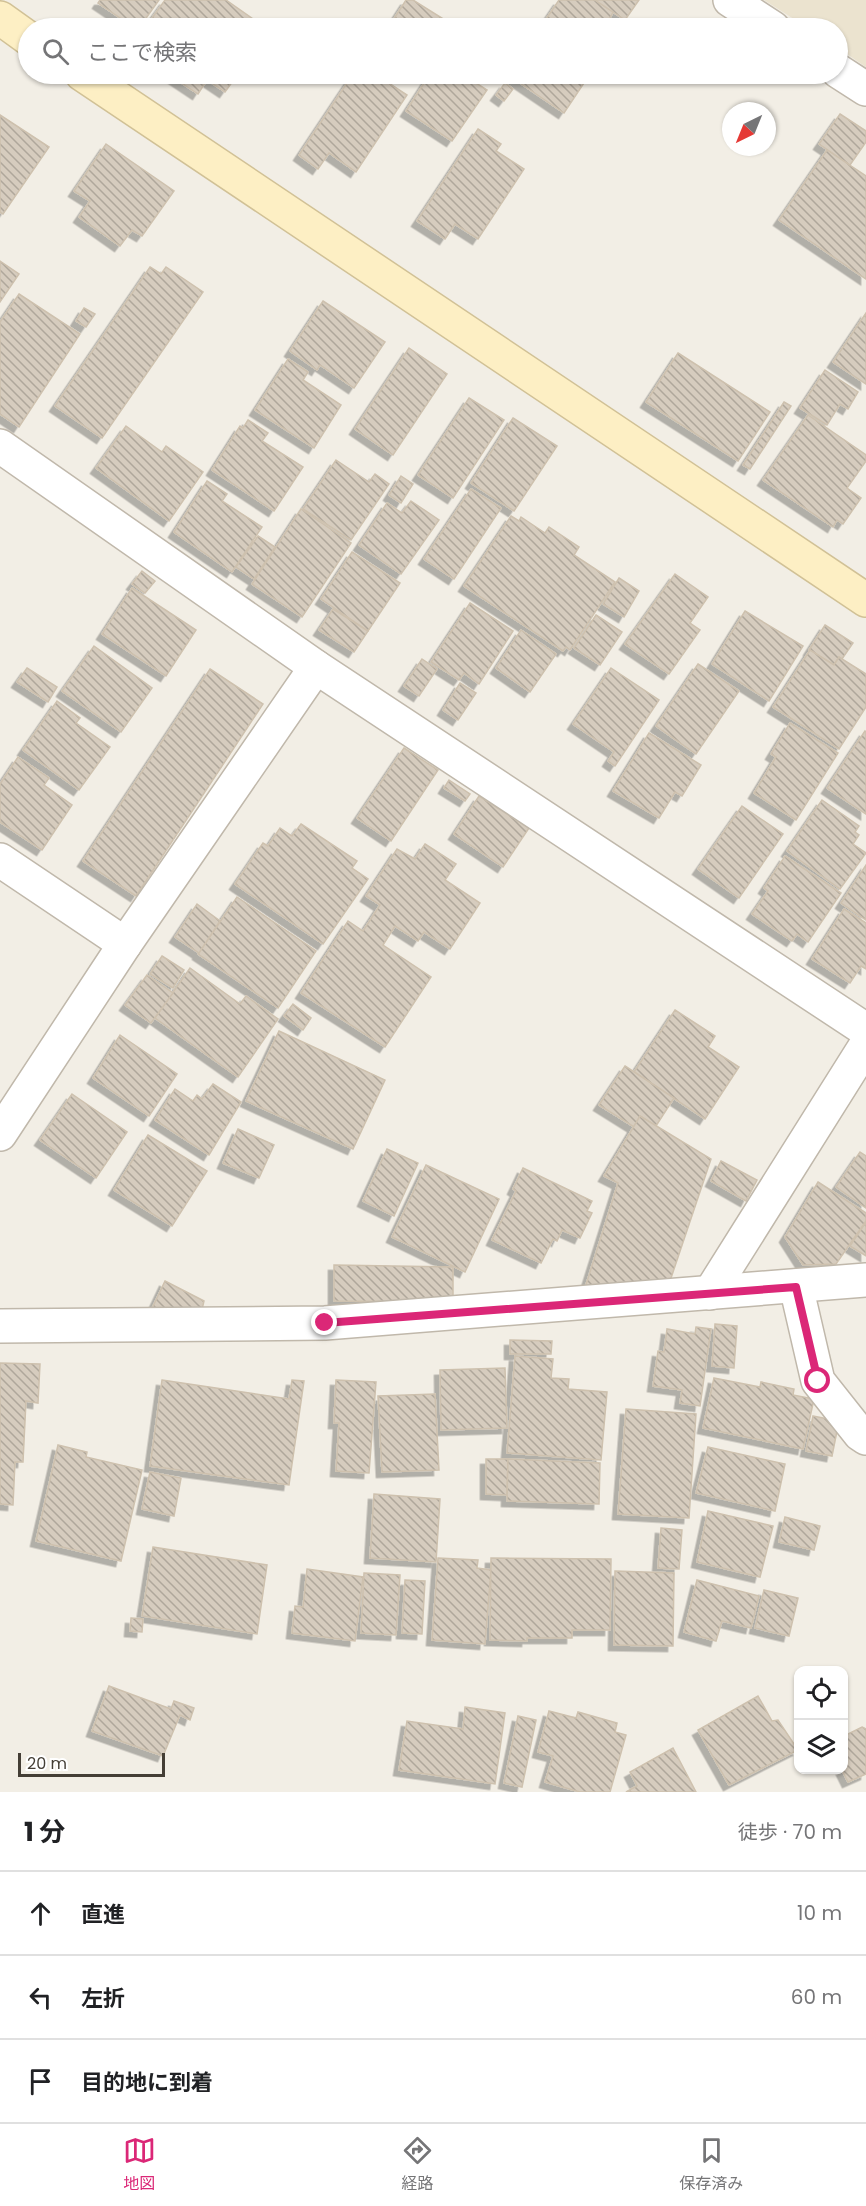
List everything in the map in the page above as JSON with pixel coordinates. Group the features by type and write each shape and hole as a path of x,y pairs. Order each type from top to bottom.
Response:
{"street":[{"path":"730,0 758,18"},
{"path":"0,18 18,31"},
{"path":"848,78 866,89"},
{"path":"97,84 866,600"},
{"path":"0,446 316,667 866,1030"},
{"path":"0,1134 125,944 316,667"},
{"path":"0,861 125,944"},
{"path":"710,1293 866,1045"},
{"path":"0,1326 325,1323 866,1280"},
{"path":"796,1287 818,1381 860,1434 866,1438"}],"shaded area":[{"path":"764,0 866,0 866,67 848,55 848,18 792,18"}],"building":[{"path":"100,0 159,0 146,18 120,18 98,3"},
{"path":"165,0 226,0 252,18 152,18"},
{"path":"406,0 413,0 442,18 394,18"},
{"path":"559,0 595,0 613,12 610,18 547,18"},
{"path":"595,0 639,0 626,18 622,18"},
{"path":"183,84 204,84 198,94"},
{"path":"213,84 231,84 225,92"},
{"path":"346,84 390,84 407,95 356,172 329,153 318,169 299,155"},
{"path":"424,84 478,84 487,90 452,141 406,111"},
{"path":"504,84 513,89 504,101 496,95"},
{"path":"521,84 583,84 564,113"},
{"path":"840,114 866,131 866,142 850,165 819,144"},
{"path":"0,115 49,147 3,214 0,212"},
{"path":"478,129 501,144 496,151 524,169 478,239 455,224 445,239 417,221"},
{"path":"106,144 174,191 142,236 132,230 120,246 79,217 90,201 74,191"},
{"path":"827,150 866,176 866,279 779,220"},
{"path":"0,261 19,274 0,302"},
{"path":"150,267 161,274 166,267 203,292 102,438 55,406"},
{"path":"19,294 80,334 19,427 0,414 0,322"},
{"path":"323,301 385,342 354,388 320,365 317,370 290,351"},
{"path":"84,308 95,314 86,327 76,321"},
{"path":"866,313 866,384 833,362"},
{"path":"409,348 447,374 393,455 355,429"},
{"path":"678,353 770,412 738,461 646,402"},
{"path":"288,359 308,372 303,380 341,405 314,448 255,410"},
{"path":"825,370 858,392 848,409 840,404 827,425 800,408"},
{"path":"469,398 504,420 453,498 418,475"},
{"path":"784,402 791,406 750,469 743,465"},
{"path":"808,415 866,455 866,461 847,488 861,498 843,524 837,520 833,527 763,480"},
{"path":"513,418 557,446 514,511 471,483"},
{"path":"248,420 268,433 262,441 303,467 274,511 212,470 240,426 243,428"},
{"path":"126,426 162,452 166,446 203,472 169,521 96,468"},
{"path":"336,460 369,482 375,474 389,484 351,540 303,509"},
{"path":"401,476 413,484 401,503 389,495"},
{"path":"207,481 227,494 222,501 262,527 232,572 174,532"},
{"path":"471,489 501,508 454,579 424,559"},
{"path":"411,501 439,520 401,574 359,545 387,503 402,513"},
{"path":"301,509 351,543 302,617 252,584"},
{"path":"511,516 519,521 521,517 545,533 549,527 579,547 574,555 615,582 570,650 566,647 563,651 464,586"},
{"path":"258,536 275,547 254,579 236,567"},
{"path":"352,552 400,583 368,631 321,599"},
{"path":"142,571 155,581 145,593 132,584"},
{"path":"675,574 708,597 690,623 700,630 669,674 625,644"},
{"path":"619,578 639,591 624,617 603,604"},
{"path":"132,588 196,630 166,676 102,634"},
{"path":"470,603 513,631 479,684 464,673 459,680 431,662"},
{"path":"333,609 368,631 354,652 319,630"},
{"path":"745,611 803,646 769,701 712,664"},
{"path":"596,615 622,632 600,665 574,648"},
{"path":"825,625 853,643 842,659 839,657 834,665 809,650"},
{"path":"521,630 556,654 530,692 496,668"},
{"path":"94,646 152,688 121,732 62,691"},
{"path":"810,650 834,665 839,657 866,674 866,707 839,749 773,707"},
{"path":"422,659 437,669 419,696 404,686"},
{"path":"698,664 739,691 696,754 656,726"},
{"path":"27,668 57,687 48,702 17,682"},
{"path":"611,668 659,700 615,766 608,761 614,752 573,724"},
{"path":"210,669 263,704 136,896 83,861"},
{"path":"460,683 476,693 458,720 443,710"},
{"path":"57,701 80,718 76,723 110,747 79,790 23,750"},
{"path":"790,723 838,753 796,820 754,793 776,757 771,754"},
{"path":"866,732 866,814 827,788"},
{"path":"649,733 701,765 682,796 675,792 659,818 613,791"},
{"path":"404,748 438,770 391,841 357,818"},
{"path":"18,757 49,778 44,785 72,805 42,850 0,822 0,784"},
{"path":"449,780 470,794 465,801 444,788"},
{"path":"479,796 529,828 503,867 454,834"},
{"path":"822,800 859,826 855,832 859,835 853,844 866,853 840,889 787,851"},
{"path":"742,806 783,834 739,898 698,869"},
{"path":"301,824 357,861 352,868 368,879 323,944 235,884 263,843 268,846 280,828 292,836"},
{"path":"425,844 456,864 445,880 480,903 450,949 424,932 418,941 395,926 383,945 431,977 385,1047 301,993 348,921 363,931 380,905 366,896 397,849 415,859"},
{"path":"785,856 841,893 808,942 797,934 792,941 752,914 768,891 764,888"},
{"path":"866,865 866,920 841,903"},
{"path":"237,897 316,951 278,1008 198,954"},
{"path":"197,904 220,921 199,953 175,937"},
{"path":"844,909 866,923 866,969 861,966 850,983 812,959"},
{"path":"162,956 184,970 173,988 150,974"},
{"path":"190,968 240,1004 246,996 278,1019 238,1077 155,1018"},
{"path":"147,975 173,993 151,1023 125,1005"},
{"path":"293,1004 311,1018 303,1030 284,1016"},
{"path":"675,1010 715,1036 708,1047 739,1067 705,1119 634,1072"},
{"path":"279,1031 385,1080 353,1149 246,1101"},
{"path":"120,1035 177,1074 149,1116 93,1078"},
{"path":"625,1066 674,1098 656,1126 640,1116 634,1127 599,1105"},
{"path":"213,1084 241,1102 209,1155 155,1120 175,1089 193,1101 197,1095 202,1099"},
{"path":"72,1094 127,1132 96,1178 40,1140"},
{"path":"640,1116 711,1159 670,1281 584,1291 618,1183 604,1176"},
{"path":"238,1129 274,1145 259,1178 223,1163"},
{"path":"148,1135 207,1171 172,1226 114,1190"},
{"path":"387,1149 418,1163 394,1216 363,1201"},
{"path":"860,1152 866,1156 866,1208 836,1187"},
{"path":"721,1161 757,1180 746,1201 711,1181"},
{"path":"426,1165 499,1199 465,1272 392,1237"},
{"path":"523,1168 592,1201 587,1211 592,1213 580,1238 562,1230 557,1241 553,1239 541,1263 492,1240 516,1191 513,1189"},
{"path":"818,1182 866,1213 866,1221 836,1264 803,1265 785,1237"},
{"path":"866,1222 866,1256 850,1246"},
{"path":"334,1265 453,1267 453,1302 334,1301"},
{"path":"165,1281 204,1301 200,1318 148,1317"},
{"path":"715,1324 737,1326 734,1368 712,1366"},
{"path":"696,1327 711,1329 700,1406 680,1403 682,1390 653,1386 658,1351 664,1352 667,1329 695,1334"},
{"path":"510,1340 552,1341 551,1354 510,1354"},
{"path":"515,1356 553,1359 551,1378 569,1379 568,1389 607,1392 601,1460 507,1453"},
{"path":"0,1363 40,1364 38,1403 26,1401 23,1462 15,1462 13,1505 0,1504"},
{"path":"505,1368 507,1428 441,1430 440,1370"},
{"path":"714,1378 760,1387 761,1382 794,1389 793,1395 814,1399 803,1449 703,1428"},
{"path":"162,1380 289,1399 292,1380 304,1381 289,1485 150,1466"},
{"path":"336,1380 376,1382 369,1473 336,1471 339,1423 334,1423"},
{"path":"435,1394 439,1470 382,1472 378,1396"},
{"path":"626,1409 696,1414 689,1518 618,1514"},
{"path":"813,1416 839,1421 832,1456 806,1451"},
{"path":"58,1445 87,1452 86,1457 142,1470 121,1561 36,1541"},
{"path":"708,1447 785,1464 775,1511 696,1493"},
{"path":"486,1459 508,1459 507,1495 486,1494"},
{"path":"508,1459 600,1463 599,1504 507,1501"},
{"path":"150,1472 181,1478 174,1516 142,1509"},
{"path":"374,1494 440,1499 436,1562 370,1558"},
{"path":"708,1511 773,1526 760,1577 697,1562"},
{"path":"785,1517 820,1526 814,1550 779,1542"},
{"path":"661,1528 682,1530 679,1569 658,1568"},
{"path":"153,1547 267,1565 257,1634 142,1616"},
{"path":"438,1558 478,1560 477,1568 491,1570 485,1644 432,1640"},
{"path":"491,1558 611,1559 610,1630 572,1630 572,1638 527,1638 527,1641 490,1640"},
{"path":"307,1569 363,1577 355,1641 292,1633 295,1606 303,1607"},
{"path":"615,1571 674,1573 673,1646 614,1645"},
{"path":"364,1573 400,1575 396,1635 361,1633"},
{"path":"405,1580 425,1581 422,1634 402,1633"},
{"path":"697,1580 759,1596 751,1628 722,1621 716,1641 684,1632"},
{"path":"764,1590 798,1598 789,1636 755,1628"},
{"path":"131,1618 143,1619 142,1632 130,1631"},
{"path":"109,1686 171,1709 174,1701 194,1708 190,1720 180,1715 163,1756 92,1731"},
{"path":"758,1696 772,1721 778,1720 794,1744 794,1752 729,1785 698,1730"},
{"path":"465,1707 505,1713 495,1784 399,1770 407,1721 463,1729"},
{"path":"549,1711 576,1718 578,1712 617,1723 615,1732 626,1735 610,1792 580,1792 545,1782 553,1756 538,1752"},
{"path":"518,1716 536,1720 522,1787 504,1783"},
{"path":"862,1727 866,1729 866,1774 848,1782 844,1774 848,1774 848,1734"},
{"path":"673,1748 696,1792 626,1792 637,1786 630,1772"}],"route":[{"path":"325,1323 796,1287 818,1381"}]}
